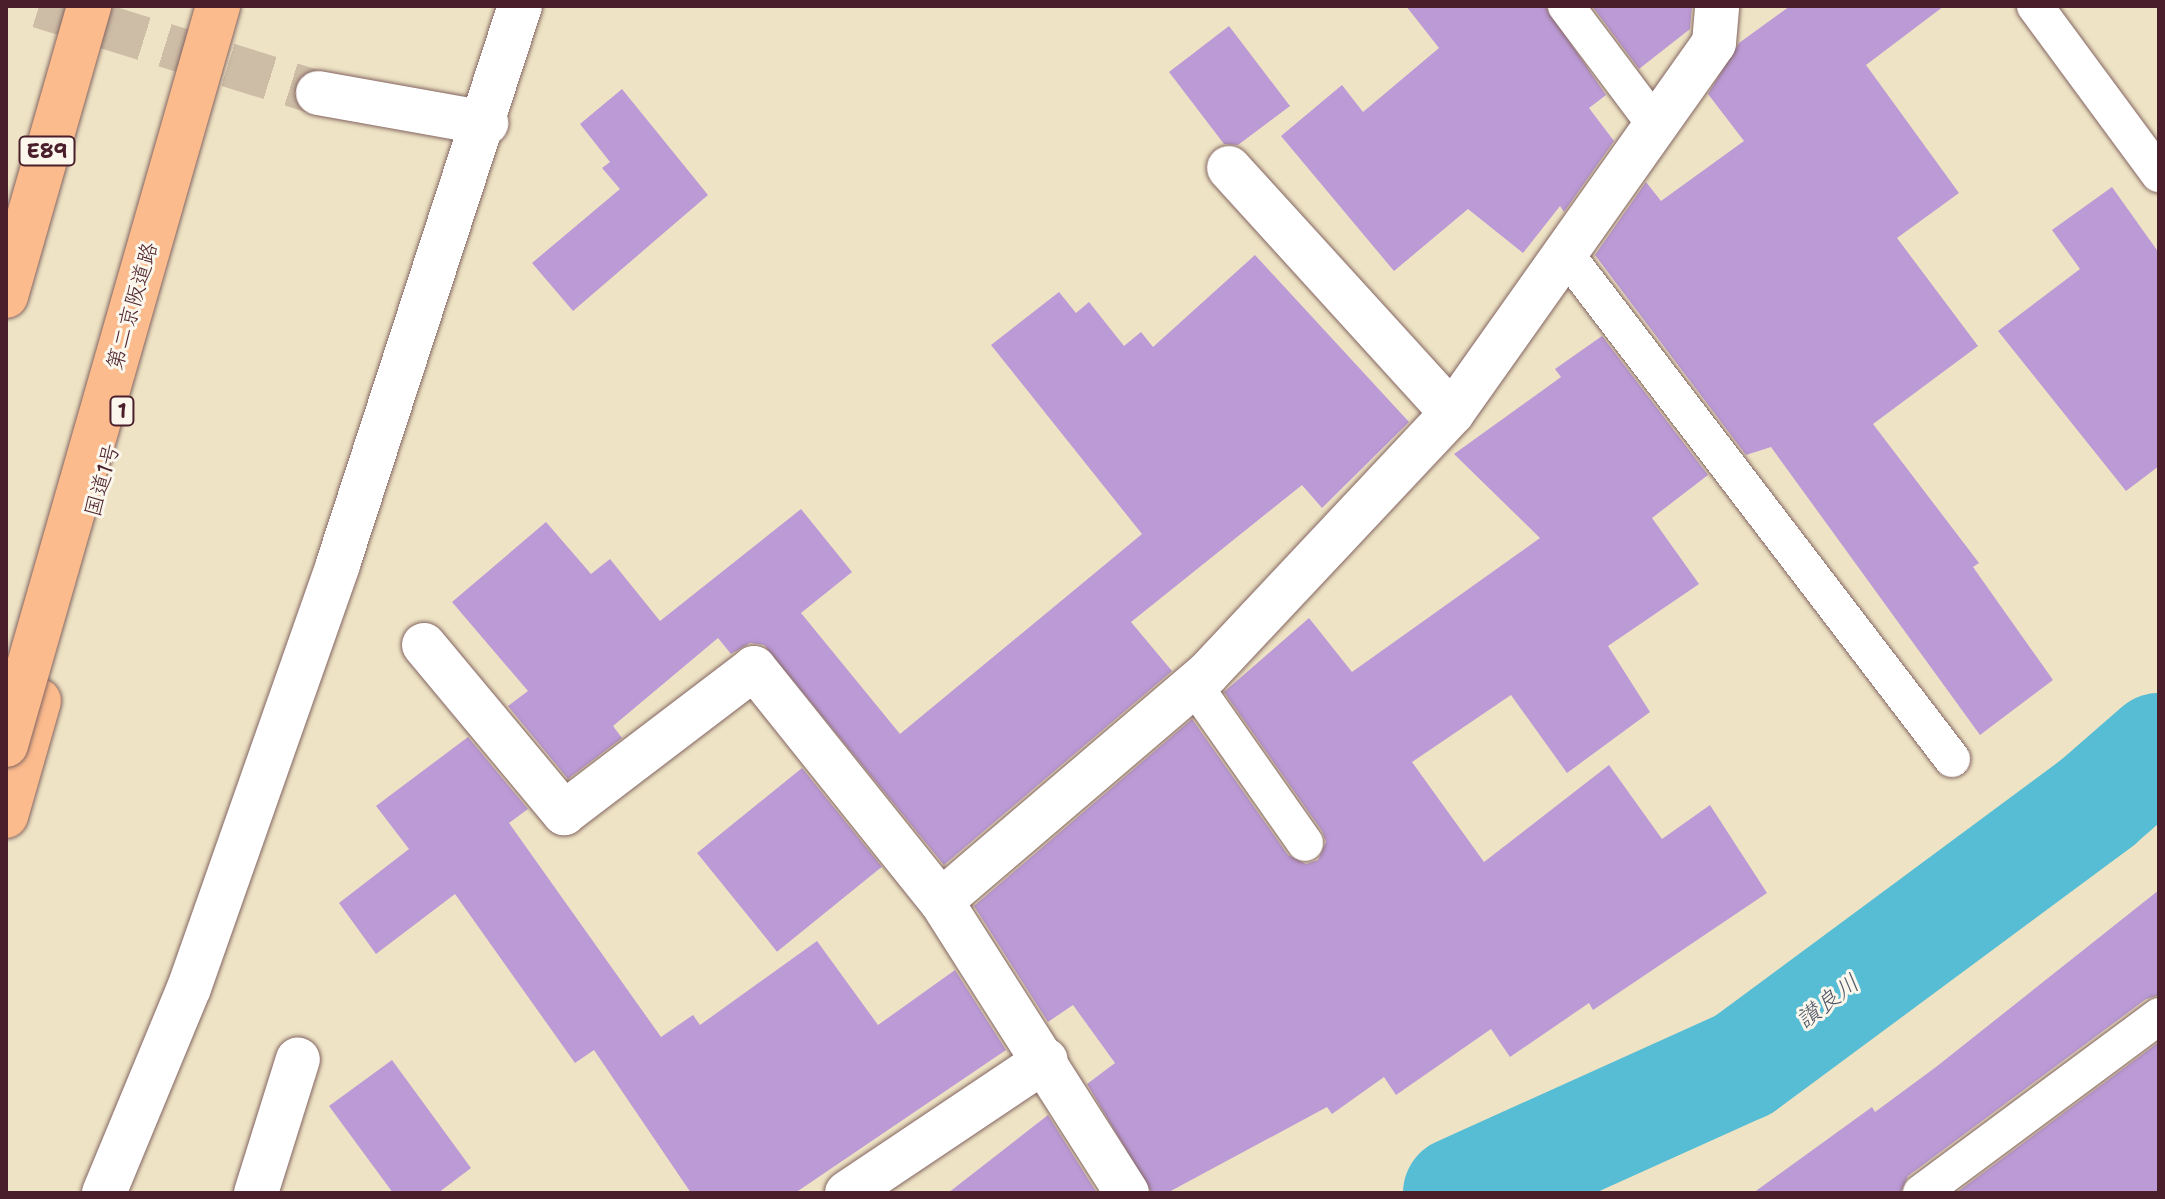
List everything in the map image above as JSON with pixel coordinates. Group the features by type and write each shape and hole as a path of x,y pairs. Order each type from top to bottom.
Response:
{"highway":[{"path":"6,226 71,6"},
{"name":"E89","path":"6,296 89,6"},
{"name":"第二京阪道路","path":"6,745 218,6"},
{"name":"国道1号","path":"6,816 238,6"}],"street":[{"path":"104,1193 189,988 486,123 520,6"},
{"path":"941,901 1194,685 1452,413 1714,43 1717,6"},
{"path":"318,93 486,123"},
{"path":"1229,168 1452,413"},
{"path":"424,645 564,813 754,668 941,901 1046,1060 1127,1193"},
{"path":"256,1193 298,1059"},
{"path":"847,1193 1046,1060"}],"lane":[{"path":"1566,6 1656,126"},
{"path":"2035,6 2159,174"},
{"path":"1565,253 1952,759"},
{"path":"1194,685 1305,843"},
{"path":"1921,1193 2159,1016"}],"building":[{"path":"1406,6 1545,6 1606,95 1589,108 1614,141 1564,212 1560,206 1523,253 1468,209 1394,271 1281,136 1342,85 1363,112 1439,48"},
{"path":"1592,6 1692,6 1690,29 1639,69"},
{"path":"1790,6 1944,6 1866,65 1959,193 1897,238 1978,346 1873,424 1979,563 1973,567 2053,680 1980,735 1771,447 1746,455 1595,255 1646,182 1661,201 1744,141 1708,94 1739,43"},
{"path":"1229,26 1290,106 1238,145 1224,144 1169,72"},
{"path":"622,89 708,195 573,311 532,263 620,189 602,168 610,162 580,124"},
{"path":"2112,187 2159,253 2159,466 2126,491 1998,331 2080,269 2052,230"},
{"path":"1255,255 1409,422 1322,508 1302,485 1131,622 1172,671 944,865 764,645 750,643 731,654 718,638 613,726 622,738 568,779 508,706 528,691 452,602 546,522 591,574 610,559 660,621 801,509 852,572 801,613 900,734 1142,534 991,345 1059,292 1076,313 1089,302 1124,346 1141,332 1153,347"},
{"path":"1602,336 1708,475 1652,518 1699,584 1608,646 1650,712 1567,773 1511,695 1412,762 1484,862 1609,765 1662,839 1710,805 1767,893 1593,1010 1589,1003 1510,1057 1491,1029 1396,1095 1384,1077 1332,1114 1327,1107 1167,1193 1152,1193 1087,1084 1115,1063 1073,1005 1048,1022 974,906 1192,719 1288,855 1306,864 1318,860 1326,842 1322,831 1224,692 1309,618 1352,672 1540,538 1454,454 1561,377 1555,369"},
{"path":"468,737 528,809 509,823 661,1037 693,1015 700,1025 817,941 878,1025 955,970 1006,1050 795,1193 691,1193 594,1050 575,1063 455,894 376,954 339,903 409,849 376,806"},
{"path":"802,768 882,867 777,952 697,853"},
{"path":"2159,890 2159,995 2146,999 1908,1176 1900,1193 1753,1193 1872,1107 1875,1112 1936,1067"},
{"path":"2159,1042 2159,1193 1956,1193"},
{"path":"392,1060 471,1168 438,1193 393,1193 329,1106"},
{"path":"1048,1115 1097,1193 948,1193"}],"waterway":[{"name":"讃良川","path":"1459,1193 1743,1065 2098,802 2159,749"}],"tunnel":[{"path":"39,6 318,93"}]}
